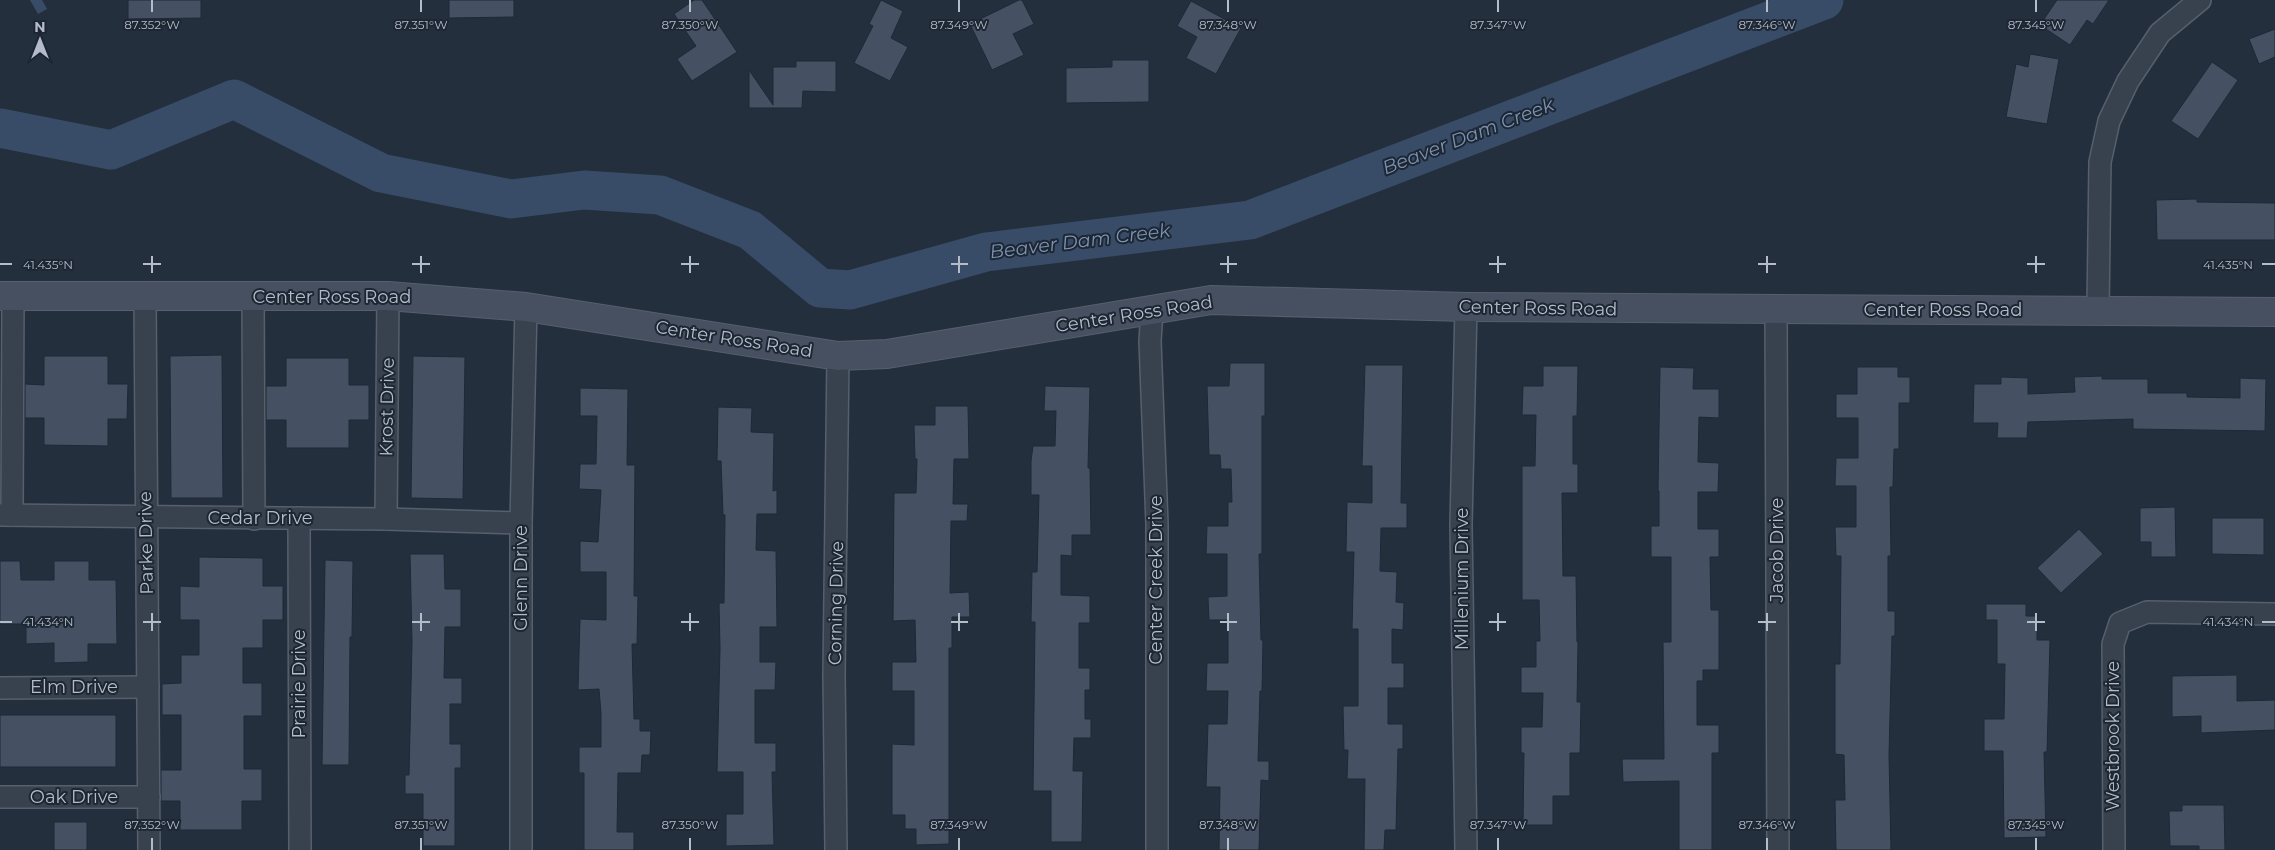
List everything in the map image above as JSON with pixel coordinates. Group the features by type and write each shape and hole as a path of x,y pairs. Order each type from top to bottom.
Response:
{"street":[{"path":"2098,310 2100,162 2110,121 2128,81 2160,33 2200,0"},
{"path":"6,296 6,515"},
{"name":"Center Ross Road","path":"6,296 388,296 526,307 838,356 887,354 1211,300 1466,307 2275,312"},
{"name":"Krost Drive","path":"386,520 388,296"},
{"name":"Parke Drive","path":"145,297 149,850"},
{"path":"253,297 254,519"},
{"name":"Glenn Drive","path":"521,850 521,523 526,307"},
{"name":"Millenium Drive","path":"1466,307 1461,525 1466,850"},
{"name":"Center Creek Drive","path":"1152,310 1150,341 1157,524 1157,850"},
{"name":"Jacob Drive","path":"1776,310 1778,850"},
{"name":"Corning Drive","path":"836,850 834,672 838,356"},
{"name":"Cedar Drive","path":"6,515 299,518 521,523"},
{"name":"Prairie Drive","path":"299,518 300,850"},
{"name":"Westbrook Drive","path":"2114,850 2113,644 2120,623 2147,612 2275,614"},
{"name":"Elm Drive","path":"0,688 148,687"},
{"name":"Oak Drive","path":"0,797 149,797"}],"water":[{"path":"30,0 42,0 47,9 38,14"}],"building":[{"path":"128,0 201,0 201,18 128,19"},
{"path":"449,0 514,0 514,17 449,18"},
{"path":"694,0 702,0 737,52 692,81 677,59 696,46 674,14"},
{"path":"881,0 903,11 891,38 908,47 890,81 854,63 873,26 869,24"},
{"path":"1022,0 1034,24 1013,34 1024,55 992,70 970,24"},
{"path":"2057,0 2109,0 2093,24 2087,20 2070,45 2040,25"},
{"path":"1191,1 1241,28 1216,74 1186,58 1197,37 1177,26"},
{"path":"2275,29 2275,57 2259,64 2249,39"},
{"path":"2030,54 2059,59 2047,124 2006,117 2016,64 2028,67"},
{"path":"1112,60 1149,60 1149,102 1066,103 1066,68 1112,67"},
{"path":"796,61 836,61 836,92 803,91 802,108 749,108 749,70 773,105 773,67 796,67"},
{"path":"2212,62 2238,80 2198,139 2171,121"},
{"path":"2197,199 2197,202 2275,203 2275,240 2157,240 2156,200"},
{"path":"222,355 223,498 171,498 170,356"},
{"path":"44,356 108,356 108,384 128,384 127,419 108,419 108,446 44,445 44,418 25,418 25,384 44,385"},
{"path":"413,356 465,357 463,499 411,498"},
{"path":"286,358 349,358 349,385 369,385 369,420 349,420 349,448 286,448 286,420 266,420 266,386 286,386"},
{"path":"1230,363 1265,363 1265,416 1262,416 1262,554 1259,554 1261,640 1263,640 1258,761 1269,761 1269,781 1261,780 1259,850 1219,850 1220,787 1206,787 1208,724 1227,724 1228,691 1206,691 1207,663 1228,663 1228,620 1209,620 1208,597 1227,596 1227,554 1206,554 1207,526 1228,526 1228,502 1232,502 1231,469 1221,469 1220,455 1209,455 1207,386 1229,386"},
{"path":"1365,365 1403,365 1401,503 1407,503 1407,528 1381,528 1380,571 1397,572 1396,602 1404,603 1403,630 1392,629 1392,663 1404,663 1404,688 1388,688 1388,724 1403,724 1403,749 1398,749 1396,830 1385,830 1384,850 1364,850 1365,779 1347,779 1348,750 1344,750 1343,706 1358,706 1358,629 1352,629 1354,552 1346,552 1347,502 1372,503 1372,466 1362,466"},
{"path":"1543,366 1578,366 1577,416 1573,416 1573,464 1578,464 1578,493 1562,493 1563,576 1576,576 1577,702 1581,702 1580,753 1570,753 1570,796 1553,796 1553,825 1523,825 1524,753 1521,753 1521,727 1542,727 1543,693 1521,693 1521,667 1536,667 1536,641 1540,641 1539,600 1522,600 1522,466 1535,466 1536,415 1522,415 1523,386 1543,386"},
{"path":"1660,367 1694,368 1693,389 1719,389 1719,418 1699,417 1698,462 1719,463 1718,492 1698,492 1698,529 1719,529 1719,557 1710,557 1711,610 1719,610 1719,670 1703,670 1703,681 1697,681 1697,725 1719,725 1719,753 1712,753 1712,850 1679,850 1679,781 1623,782 1622,759 1664,759 1663,642 1671,642 1671,557 1651,557 1651,526 1659,526"},
{"path":"1857,367 1898,367 1898,377 1910,377 1910,403 1899,403 1899,449 1894,449 1893,487 1890,487 1891,556 1888,556 1888,611 1895,611 1895,636 1892,636 1889,755 1891,850 1836,850 1835,800 1845,800 1844,755 1835,754 1835,664 1840,664 1841,556 1836,556 1835,527 1856,527 1856,486 1835,486 1836,458 1858,458 1858,418 1836,418 1836,394 1857,394"},
{"path":"2102,376 2102,379 2148,379 2148,393 2187,393 2187,397 2240,398 2240,378 2266,379 2265,431 2133,429 2133,419 2028,422 2027,438 1997,438 1998,423 1973,423 1974,384 2001,384 2001,377 2028,378 2028,394 2075,392 2074,377"},
{"path":"1045,386 1090,387 1088,468 1090,468 1091,535 1072,535 1072,556 1061,555 1061,595 1090,596 1090,623 1079,623 1079,668 1090,668 1090,690 1085,690 1085,719 1091,719 1091,738 1074,738 1073,771 1083,771 1082,842 1051,842 1051,791 1033,791 1035,622 1031,622 1032,572 1037,572 1039,495 1031,495 1031,461 1033,446 1055,446 1056,411 1044,411"},
{"path":"580,388 628,389 627,465 635,465 634,596 638,596 637,644 632,644 634,719 640,719 640,731 651,731 650,755 642,755 641,773 618,773 617,832 634,832 634,850 584,850 584,773 579,773 579,747 601,747 601,713 599,689 578,690 580,619 606,620 606,572 580,572 580,541 598,542 601,490 579,489 580,464 596,464 597,416 580,416"},
{"path":"935,406 968,406 969,459 954,459 953,504 968,504 967,521 951,521 950,593 969,592 970,617 952,617 952,648 949,648 949,844 916,845 916,829 905,829 905,815 892,815 892,744 914,745 914,691 892,691 892,662 916,662 915,620 893,621 894,493 916,493 917,459 915,459 914,425 935,425"},
{"path":"718,407 752,408 751,432 774,433 773,491 777,490 777,514 757,514 756,550 776,551 777,627 760,627 760,662 776,662 775,690 755,690 755,743 776,743 776,772 772,772 774,845 726,846 726,814 743,814 743,772 717,772 720,649 719,603 724,603 725,515 723,515 721,461 717,461"},
{"path":"2175,507 2176,557 2151,557 2151,542 2140,542 2140,508"},
{"path":"2212,518 2264,518 2264,555 2212,554"},
{"path":"2079,529 2103,554 2061,593 2037,568"},
{"path":"410,554 444,554 445,589 461,589 461,627 445,627 444,678 462,678 462,704 450,704 450,744 461,744 461,768 455,768 455,846 423,846 423,794 405,794 405,775 409,775 412,642"},
{"path":"199,557 263,558 263,586 283,586 283,620 263,620 263,648 243,648 243,683 262,683 262,716 244,716 244,769 262,769 262,801 242,801 242,830 180,830 180,801 161,801 161,770 181,770 181,715 162,715 162,684 181,683 181,655 199,655 199,620 180,620 180,586 199,587"},
{"path":"325,560 353,561 352,637 350,637 349,765 322,765"},
{"path":"0,561 20,561 21,580 54,580 54,561 89,561 89,580 116,580 117,644 88,644 88,662 54,663 54,643 26,644 26,624 0,624"},
{"path":"1986,604 2026,604 2026,616 2037,616 2037,640 2050,640 2047,752 2044,752 2046,837 2004,838 2003,751 1984,751 1984,719 2004,719 2005,664 1997,664 1997,620 1986,620"},
{"path":"2237,675 2237,701 2275,700 2275,730 2201,733 2201,716 2172,717 2172,676"},
{"path":"0,715 116,715 116,767 0,767"},
{"path":"2182,805 2224,805 2225,850 2199,850 2199,846 2170,846 2169,811 2182,811"},
{"path":"54,822 87,822 87,850 54,850"}],"waterway":[{"name":"Beaver Dam Creek","path":"0,128 111,150 234,99 381,173 511,199 584,190 660,195 750,230 820,288 850,290 986,252 1250,220 1824,0"}]}
